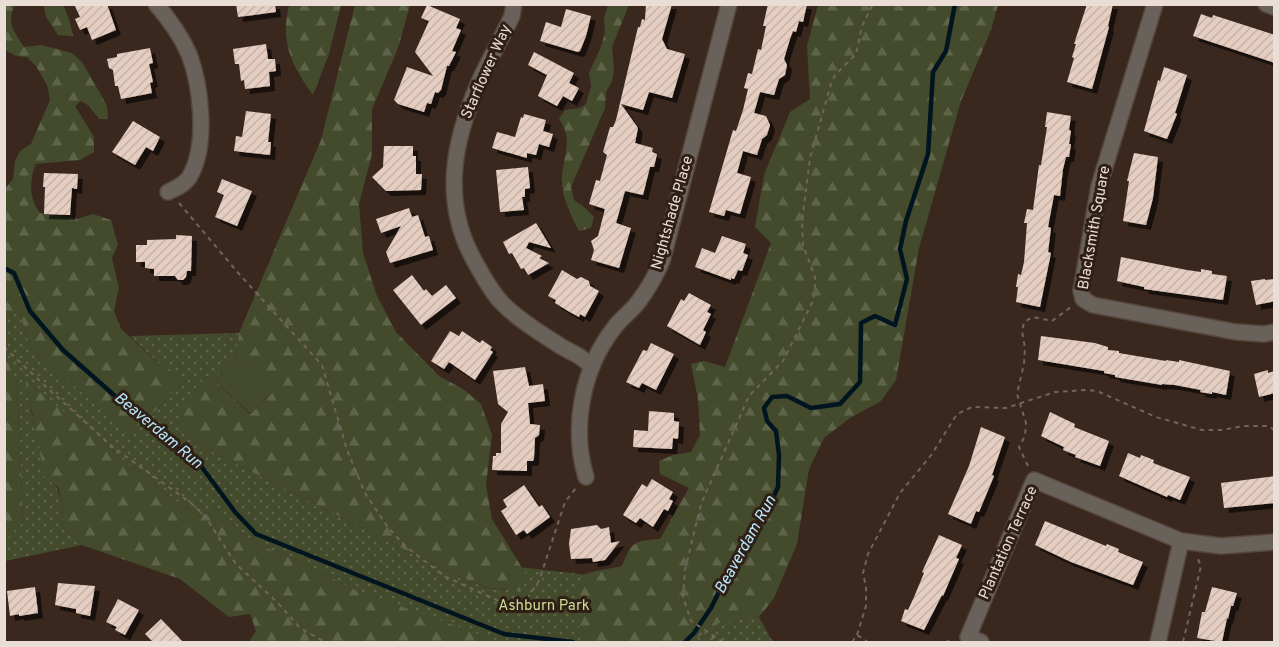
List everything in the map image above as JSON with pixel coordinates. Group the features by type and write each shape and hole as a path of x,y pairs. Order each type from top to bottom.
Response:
{"street":[{"path":"156,4 177,32 188,53 196,75 200,99 201,130 190,177 182,185 168,192"},
{"name":"Starflower Way","path":"514,4 512,16 480,81 455,153 457,213 469,251 488,285 501,302 533,328 580,355 592,367"},
{"name":"Nightshade Place","path":"586,477 582,462 579,423 580,410 592,367 615,326 638,302 662,261 729,4"},
{"name":"Blacksmith Square","path":"1155,4 1099,186 1081,291 1083,298 1092,305 1236,332 1264,334 1275,332"},
{"path":"1266,4 1275,7"},
{"name":"Plantation Terrace","path":"981,642 968,637 1034,480 1181,545 1221,546 1275,542"},
{"path":"1158,642 1181,545"}],"path":[{"path":"723,642 691,621 683,597 686,570 701,504 749,396 783,361 812,303 815,292 814,277 801,235 810,158 831,84 835,75 856,54 862,26 873,4"},
{"path":"168,192 322,365 347,450 365,493 387,526 404,545 444,576 503,603 524,603 539,581 565,502 586,477"},
{"path":"1034,480 1019,447 1025,436 1026,423 1017,394 1024,364 1025,348 1022,331 1024,322 1033,317 1052,321 1083,298"},
{"path":"4,347 114,448 191,503 205,516 236,564 278,603 300,628 325,642"},
{"path":"852,642 857,635 866,606 863,573 868,554 900,493 932,454 957,414 972,407 1006,408 1055,392 1097,392 1156,417 1202,430 1269,426 1275,430"},
{"path":"1181,545 1194,552 1201,566 1183,642"},
{"path":"712,635 714,642"},
{"path":"857,635 868,642"}],"green space":[{"path":"5,5 15,5 11,22 24,47 41,45 72,53 82,62 107,106 108,119 99,119 89,106 81,101 75,106 94,137 94,152 80,160 36,164 31,189 36,208 40,213 77,219 93,214 111,220 118,245 112,258 119,288 114,311 121,329 161,365 187,378 155,411 128,434 30,347 20,313 5,316 4,190 13,179 15,161 20,151 31,144 50,100 47,85 36,66 27,57 16,56 5,50"},
{"path":"44,5 63,5 73,36 58,35 46,17"},
{"path":"289,5 341,5 329,54 313,95 297,71 287,44 286,19"},
{"path":"355,5 410,5 398,48 372,109 372,154 359,204 363,253 377,296 396,332 439,376 463,389 481,404 492,435 486,485 492,519 527,576 522,591 489,588 453,574 207,449 179,420 177,408 206,376 214,380 250,414 272,393 236,357 239,333 321,140"},
{"path":"608,5 629,5 612,47 614,70 612,81 606,92 605,108 571,187 574,200 594,217 591,228 579,231 563,192 562,178 567,141 559,119 565,110 580,108 586,104 591,86 589,73 605,33 604,18"},
{"path":"818,5 998,5 991,30 961,101 919,248 896,380 881,401 850,418 824,438 809,469 797,544 774,598 759,617 719,623 691,642 581,642 575,594 587,573 622,566 628,552 635,544 660,539 689,488 660,474 659,461 673,455 691,452 700,435 698,399 691,364 704,361 725,367 771,243 755,227 764,175 790,112 810,99 807,46"},
{"name":"Ashburn Park","path":"20,313 30,347 128,433 155,411 186,379 161,365 130,336 239,333 236,357 214,380 206,376 207,449 453,574 488,588 506,590 510,566 711,589 746,619 759,617 775,642 498,642 355,590 294,558 263,547 240,532 217,509 200,517 160,490 27,382 32,415 40,444 62,502 63,527 82,545 5,561 5,538 23,522 17,383 5,356 4,316"},
{"path":"5,356 17,383 23,522 5,541"},
{"path":"236,357 272,392 251,414 214,380"},
{"path":"26,381 160,490 200,517 217,509 240,532 263,547 294,558 355,590 501,642 249,642 256,631 250,614 229,617 180,579 82,545 63,527 62,502 58,487 45,478"}],"building":[{"path":"74,4 107,4 116,30 92,40 87,27 80,30 75,19 80,17"},
{"path":"236,4 275,4 276,12 238,17"},
{"path":"646,4 672,4 662,39 667,49 685,54 672,98 649,92 643,110 621,104 638,128 635,143 653,148 652,152 657,154 654,167 650,167 643,195 625,191 616,223 631,228 619,268 591,260 594,250 591,241 598,236 605,209 589,204 596,180 600,181 607,155 603,152 610,127 613,127 616,120 638,27 642,19 645,20"},
{"path":"768,4 807,4 803,22 799,21 796,32 793,31 790,39 784,59 787,65 785,75 779,79 774,95 760,92 754,113 766,116 770,125 757,155 743,151 737,173 751,177 740,214 726,210 724,216 709,212 733,130 736,131 743,110 748,89 744,88 748,73 752,74 758,49 761,50"},
{"path":"1087,4 1113,4 1092,89 1067,82 1074,58 1072,57 1076,44 1074,44"},
{"path":"427,5 460,19 456,28 461,30 452,51 456,52 447,66 441,90 438,93 435,92 431,104 427,103 424,112 398,104 394,100 407,67 433,76 415,52 429,21 421,18"},
{"path":"566,9 591,16 586,36 578,52 540,41 546,22 561,27"},
{"path":"1201,14 1212,18 1213,15 1275,35 1275,63 1193,36"},
{"path":"266,44 268,59 275,59 276,71 269,72 270,86 245,89 244,80 241,81 239,64 235,64 233,49"},
{"path":"150,48 153,63 149,64 153,82 150,83 152,93 121,99 118,86 115,86 113,70 109,68 107,59 117,57 117,54"},
{"path":"534,52 574,73 569,83 579,88 572,101 563,96 557,106 538,96 547,75 528,65"},
{"path":"1164,67 1187,75 1175,113 1177,114 1167,139 1144,131 1158,80 1160,81"},
{"path":"246,111 271,114 268,142 271,142 270,155 234,151 236,136 242,137"},
{"path":"1047,112 1071,116 1069,144 1071,144 1069,157 1066,157 1063,169 1060,196 1054,195 1048,227 1051,228 1048,252 1051,253 1040,307 1016,302 1018,287 1016,287 1018,274 1021,275 1024,262 1027,223 1024,223 1027,209 1033,210 1047,127 1045,127"},
{"path":"524,114 546,120 543,131 553,134 549,147 539,144 536,155 527,153 527,158 492,148 497,132 515,137"},
{"path":"133,121 160,137 153,151 146,147 135,165 112,152"},
{"path":"384,146 413,146 413,156 416,156 416,174 422,174 421,190 386,191 372,177 383,167"},
{"path":"1134,153 1158,157 1153,198 1146,225 1123,221 1129,181 1127,181"},
{"path":"528,167 530,188 525,189 525,197 522,197 524,210 500,212 496,170"},
{"path":"44,173 78,174 77,189 72,188 70,215 44,214"},
{"path":"222,179 252,191 237,226 215,217 224,195 217,192"},
{"path":"409,208 412,217 418,215 425,237 429,236 433,250 390,263 386,252 401,226 381,233 376,219"},
{"path":"536,223 551,248 529,242 526,248 542,256 539,258 549,263 528,275 524,268 521,269 512,253 509,254 503,242"},
{"path":"176,235 192,236 191,271 187,271 183,280 178,280 175,276 154,276 154,269 145,268 145,262 136,262 136,245 147,245 147,240 176,239"},
{"path":"722,236 746,244 743,253 748,255 742,271 738,270 734,279 731,278 731,280 695,267 702,248 715,253"},
{"path":"1121,257 1187,270 1201,272 1201,269 1212,271 1212,274 1227,276 1223,300 1144,289 1144,287 1117,281"},
{"path":"562,270 577,279 581,277 589,281 590,286 599,291 585,317 580,314 579,317 568,311 548,296"},
{"path":"412,275 424,291 426,289 432,296 446,285 456,298 421,325 393,290"},
{"path":"1275,279 1275,301 1256,305 1251,281"},
{"path":"689,293 711,305 707,312 711,314 703,330 706,332 700,345 667,326 681,299 684,301"},
{"path":"450,331 459,336 462,331 480,343 482,340 492,347 490,350 493,352 475,380 449,362 444,369 431,361"},
{"path":"1041,336 1095,343 1108,347 1108,350 1119,351 1119,353 1166,361 1179,362 1179,360 1230,371 1226,395 1115,377 1104,371 1038,360"},
{"path":"651,343 674,354 656,390 642,383 639,388 626,382 643,350 647,351"},
{"path":"525,367 529,386 543,384 545,401 528,403 530,424 540,425 539,435 535,438 534,458 533,461 527,461 527,471 492,470 493,456 501,453 501,424 508,412 498,404 493,371"},
{"path":"1268,370 1268,373 1275,371 1275,393 1259,397 1254,374"},
{"path":"649,411 674,413 674,421 679,422 678,439 673,438 672,449 633,447 634,430 648,431"},
{"path":"1050,412 1075,424 1074,427 1109,441 1100,466 1075,457 1076,455 1063,450 1064,447 1041,436"},
{"path":"981,427 1005,437 992,475 994,476 979,512 976,511 971,524 948,514 969,466"},
{"path":"1128,453 1154,460 1153,463 1190,477 1180,500 1168,495 1167,497 1119,476"},
{"path":"1275,476 1275,503 1224,508 1221,483"},
{"path":"652,479 673,492 669,499 673,501 668,511 664,509 653,527 640,518 636,523 623,515 642,484 647,487"},
{"path":"524,485 539,507 542,505 550,517 527,534 524,530 516,535 501,511 507,507 503,500"},
{"path":"1045,521 1119,549 1118,552 1143,562 1133,585 1071,562 1035,545"},
{"path":"597,525 601,529 609,527 611,543 620,541 605,560 593,562 592,558 571,559 569,544 571,529"},
{"path":"939,535 962,545 956,558 959,559 943,596 924,630 901,621 905,609 908,610 914,597 924,573 922,572"},
{"path":"58,583 95,586 90,616 76,613 76,609 55,605"},
{"path":"35,587 38,613 10,616 7,591"},
{"path":"1212,587 1237,593 1227,618 1222,642 1197,638 1202,612 1205,612"},
{"path":"118,599 139,610 125,635 115,630 117,627 106,622"},
{"path":"161,619 183,642 153,642 145,634"}],"waterway":[{"name":"Beaverdam Run","path":"685,642 711,608 742,545 769,507 778,487 779,455 776,431 767,421 764,408 772,397 787,396 811,408 840,404 860,382 861,323 875,316 895,325 907,279 900,249 906,221 928,154 933,72 946,51 955,4"},
{"name":"Beaverdam Run","path":"4,268 14,273 30,311 63,350 141,419 201,466 235,512 256,534 504,634 573,642"}]}
